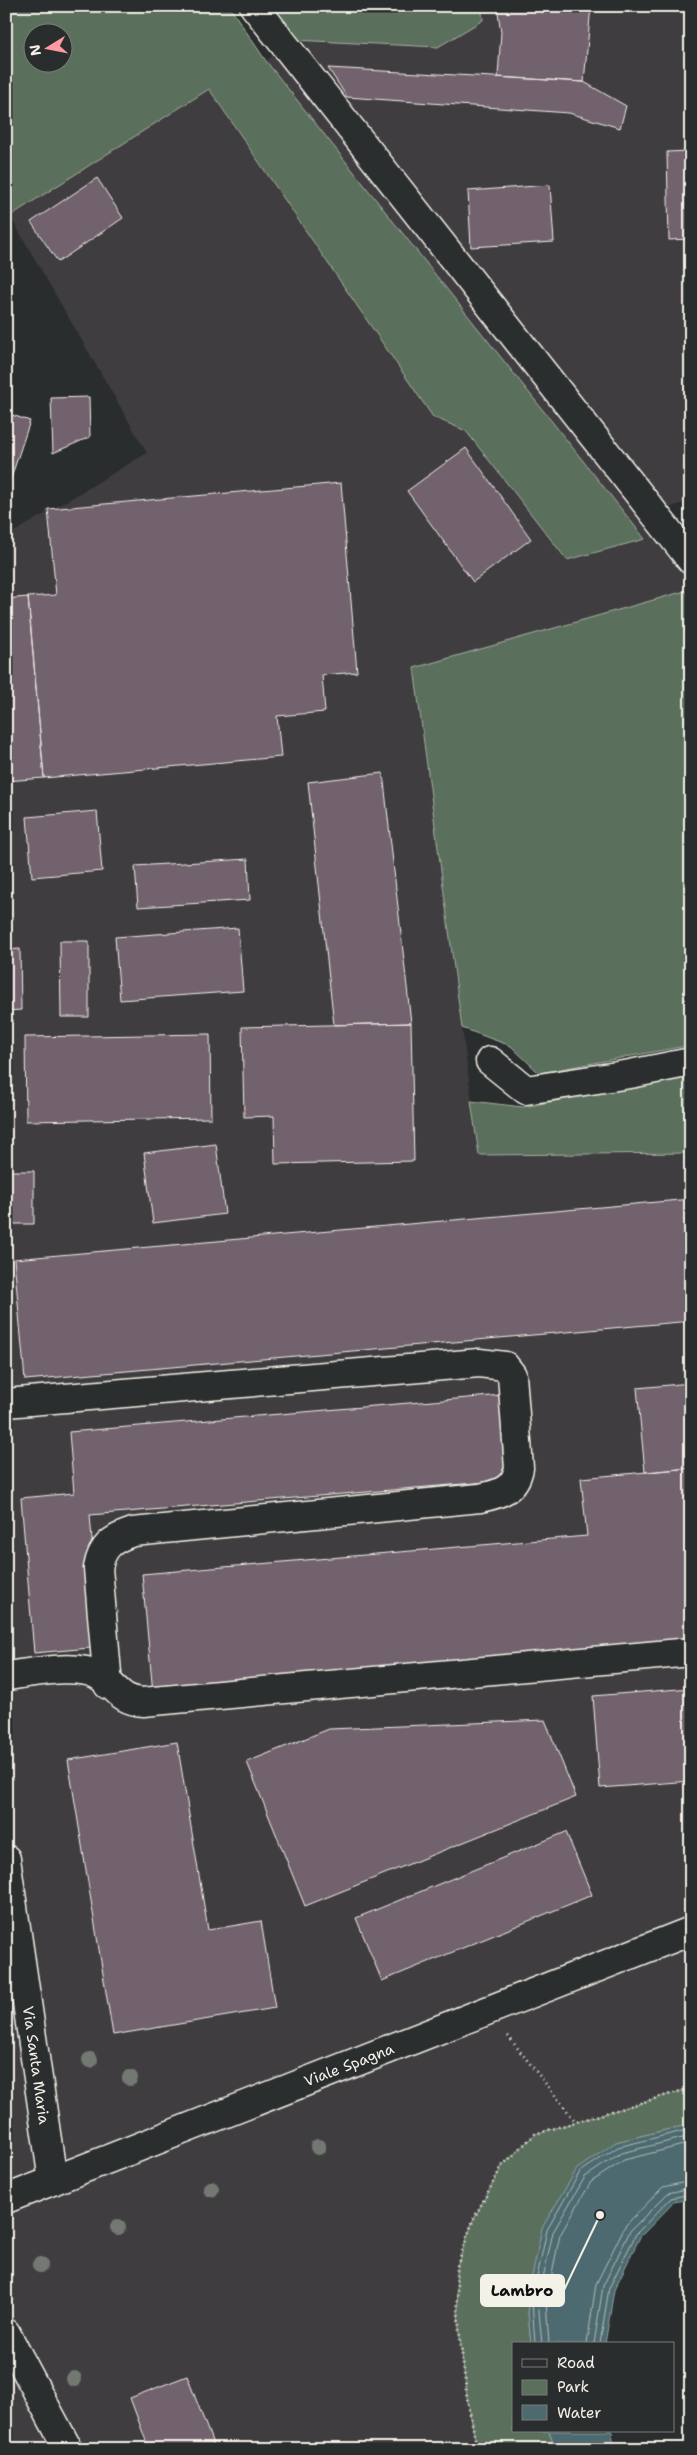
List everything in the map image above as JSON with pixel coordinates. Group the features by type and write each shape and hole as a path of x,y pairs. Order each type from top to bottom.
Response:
{"street":[{"path":"254,6 691,560"},
{"path":"490,1061 526,1090 630,1074 691,1062"},
{"path":"6,1403 480,1363 505,1366 512,1375 519,1468 517,1478 512,1486 501,1492 480,1498 132,1532 108,1543 100,1554 98,1568 108,1685"},
{"path":"6,1676 85,1670 100,1676 108,1685 131,1702 143,1702 691,1652"},
{"name":"Via Santa Maria","path":"7,1869 53,2181"},
{"name":"Viale Spagna","path":"6,2199 691,1931"},
{"path":"6,2333 68,2449"}],"path":[{"path":"488,2010 576,2122"},
{"path":"478,2449 467,2397 459,2329 456,2269 472,2220 502,2166 535,2134 691,2088"}],"shaded area":[{"path":"481,6 691,6 691,500 666,509 691,540 691,590 414,669 479,1155 691,1153 691,2088 535,2134 456,2269 459,2329 467,2397 477,2449 6,2449 6,537 147,453 10,216 208,89 433,417 466,431 567,560 645,539 266,61 294,40 483,20"}],"green space":[{"path":"6,6 229,6 266,61 645,539 567,560 466,431 433,417 209,89 10,216 6,209"},
{"path":"269,6 481,6 483,20 438,47 294,40"},
{"path":"685,591 691,600 691,1045 539,1073 511,1046 462,1028 414,668"},
{"path":"691,1076 691,1153 479,1155 471,1101 523,1107"},
{"path":"691,2088 691,2124 616,2142 527,2301 531,2342 512,2342 512,2432 549,2432 556,2449 477,2449 467,2397 459,2329 456,2269 473,2220 502,2166 535,2134"}],"water":[{"path":"691,2124 691,2199 674,2202 640,2237 614,2290 605,2342 531,2342 527,2301 542,2228 577,2169 616,2142"},
{"path":"549,2432 612,2432 614,2449 556,2449"}],"building":[{"path":"497,6 591,6 584,82 498,77 501,32"},
{"path":"328,68 584,82 626,106 620,128 569,113 347,97"},
{"path":"691,151 691,239 669,240 667,152"},
{"path":"97,178 123,218 58,262 31,222"},
{"path":"550,185 554,242 471,247 468,191"},
{"path":"89,397 90,437 53,453 51,398"},
{"path":"6,413 30,421 11,478 6,477"},
{"path":"466,448 531,539 473,582 407,491"},
{"path":"341,483 357,672 322,675 325,712 277,716 281,757 44,778 28,597 56,595 48,509"},
{"path":"28,597 44,778 6,781 6,599"},
{"path":"383,773 411,1023 334,1025 308,782"},
{"path":"97,811 102,871 32,877 27,817"},
{"path":"248,859 250,900 138,907 135,866"},
{"path":"238,928 243,991 120,1000 115,937"},
{"path":"60,941 89,941 89,1017 61,1017"},
{"path":"20,949 21,1010 6,1011 6,950"},
{"path":"411,1023 414,1161 275,1164 274,1116 244,1117 242,1027"},
{"path":"210,1034 211,1118 26,1121 25,1037"},
{"path":"216,1144 225,1214 153,1223 144,1153"},
{"path":"6,1171 34,1171 34,1224 6,1224"},
{"path":"691,1199 691,1321 25,1380 14,1259"},
{"path":"691,1383 691,1468 645,1472 637,1388"},
{"path":"503,1395 511,1480 90,1515 101,1647 34,1653 21,1498 74,1493 69,1432"},
{"path":"691,1468 691,1647 153,1693 142,1574 587,1536 581,1478"},
{"path":"691,1688 691,1781 600,1788 593,1696"},
{"path":"545,1720 576,1797 305,1906 247,1762 329,1729"},
{"path":"177,1742 208,1930 261,1921 275,2008 113,2035 68,1760"},
{"path":"566,1832 592,1895 382,1981 356,1918"},
{"path":"187,2376 215,2449 149,2449 130,2398"}],"place":[{"name":"Lambro","path":"600,2215"}]}
